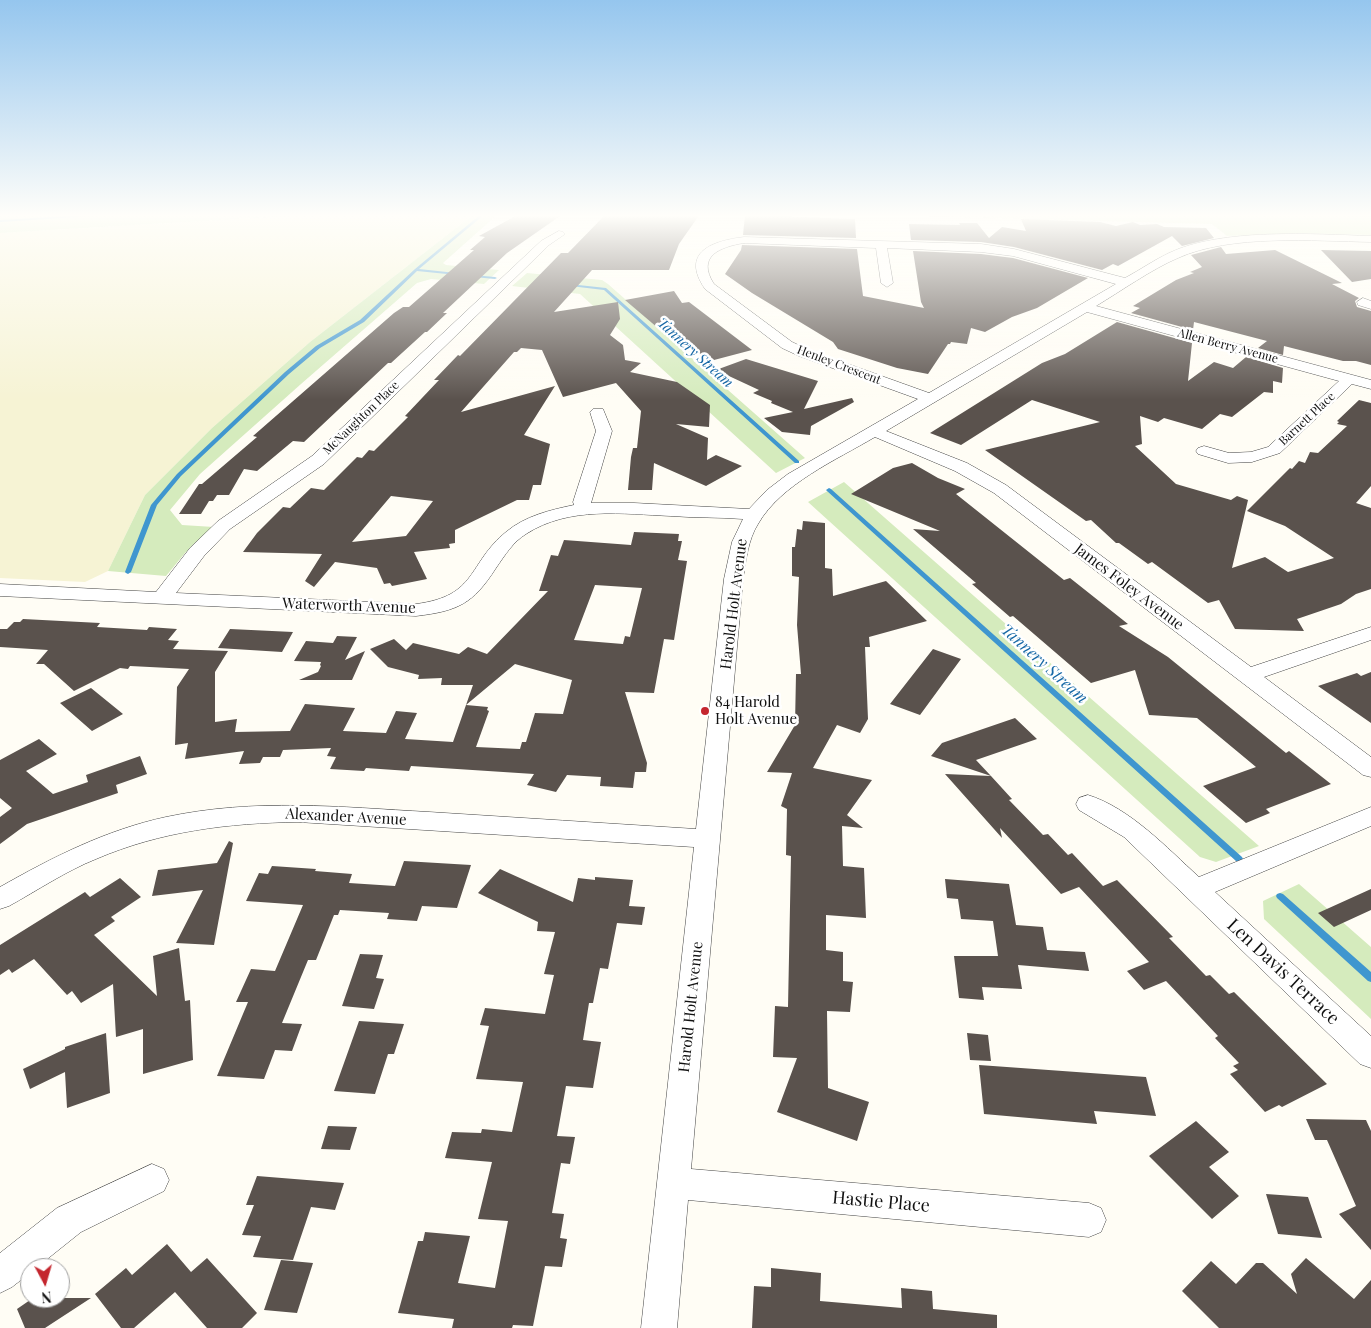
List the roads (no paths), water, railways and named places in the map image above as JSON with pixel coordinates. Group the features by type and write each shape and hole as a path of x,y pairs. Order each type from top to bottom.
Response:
{"street":[{"name":"McNaughton Place","path":"162,597 197,552 224,525 318,460 511,276"},
{"name":"Henley Crescent","path":"703,276 704,280 718,293 787,345 804,353 929,398"},
{"path":"886,276 887,283"},
{"name":"Henley Crescent","path":"1101,276 1125,282"},
{"name":"Harold Holt Avenue","path":"659,1328 736,566 744,530 752,515 768,496 780,487 1136,276"},
{"name":"Allen Berry Avenue","path":"1084,307 1371,385"},
{"name":"Barnett Place","path":"1204,451 1228,458 1252,457 1274,450 1350,378"},
{"path":"584,509 582,502 604,431 598,412"},
{"name":"James Foley Avenue","path":"872,431 961,466 992,484 1371,769"},
{"name":"Waterworth Avenue","path":"0,590 402,610 430,608 444,605 463,595 476,581 499,549 521,529 548,518 584,509 630,509 752,515"},
{"path":"1247,676 1371,633"},
{"name":"Len Davis Terrace","path":"1088,804 1133,830 1371,1055"},
{"name":"Alexander Avenue","path":"0,899 55,867 126,837 166,825 252,813 298,813 708,838"},
{"path":"1196,889 1371,816"},
{"path":"0,1275 69,1220 152,1180"},
{"name":"Hastie Place","path":"673,1183 1088,1220"}],"waterway":[{"path":"128,572 154,505 179,475 287,373 318,347 362,321 410,276"},
{"name":"Tannery Stream","path":"474,276 495,278"},
{"name":"Tannery Stream","path":"570,285 605,289 797,462"},
{"name":"Tannery Stream","path":"829,490 1239,859"},
{"name":"Tannery Stream","path":"1280,896 1371,978"}],"place":[{"name":"84 Harold Holt Avenue","path":"705,711"}]}
